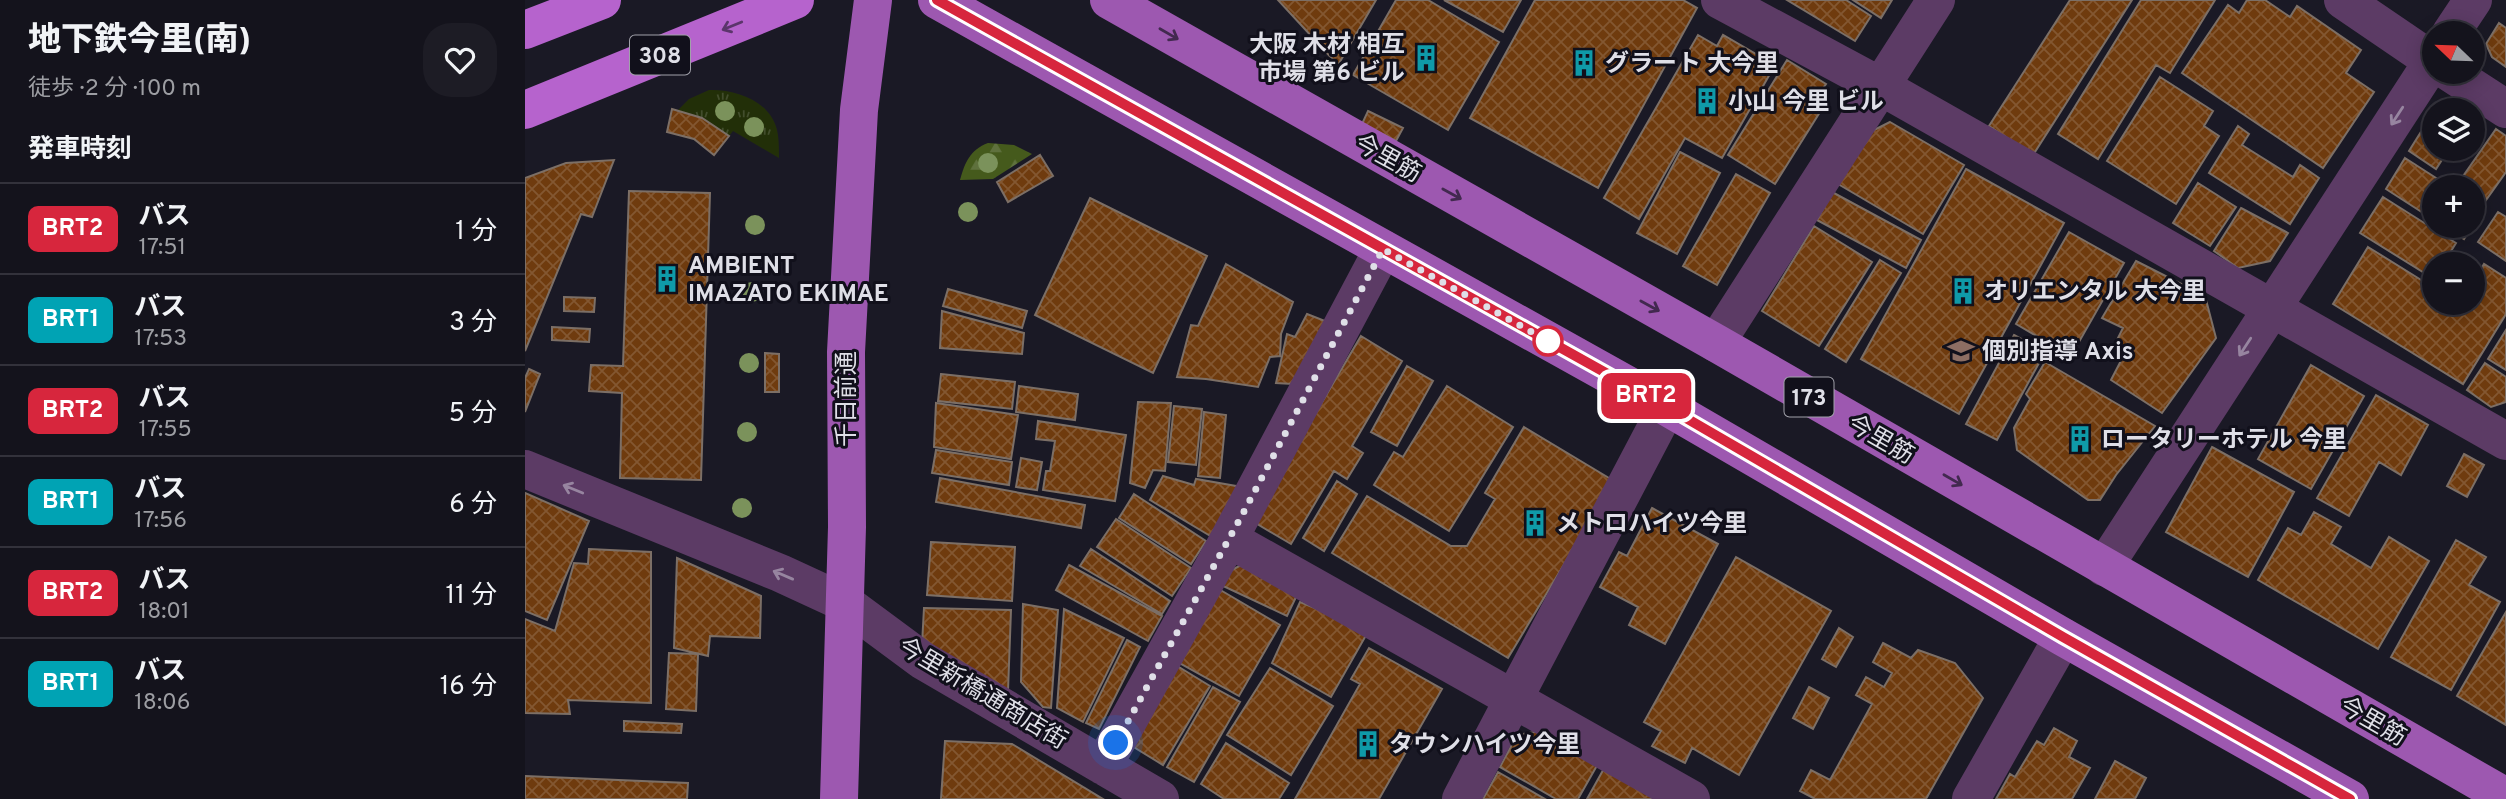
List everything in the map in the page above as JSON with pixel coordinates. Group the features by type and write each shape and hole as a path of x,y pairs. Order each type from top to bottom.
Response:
{"highway":[{"path":"525,28 602,0"},
{"name":"308","path":"525,110 795,0"}],"main road":[{"name":"千日前通","path":"838,799 847,527 846,352 858,123 873,0"},
{"path":"937,0 1667,407 2063,637 2350,799"},
{"name":"今里筋","path":"1109,0 1716,343 2506,798"}],"street":[{"path":"525,28 554,0"},
{"path":"1720,0 1880,86 2506,441"},
{"path":"1716,343 1935,0"},
{"path":"2343,0 2422,46"},
{"path":"2461,21 2473,0"},
{"path":"2104,567 2271,308 2422,84"},
{"path":"2474,84 2506,109"},
{"path":"1103,766 1229,539 1383,249"},
{"path":"1461,799 1667,407"},
{"name":"今里新橋通商店街","path":"525,469 783,574 845,603 922,660 1160,799"},
{"path":"1229,539 1691,799"},
{"path":"1971,799 2063,637"}],"green space":[{"path":"709,90 741,95 760,104 773,120 777,130 779,158 733,131 729,136 702,118 677,111 689,99"},
{"path":"988,143 1014,145 1032,154 993,179 960,180 969,157"}],"building":[{"path":"1278,0 1376,0 1338,65"},
{"name":"大阪 木材 相互 市場 第6 ビル","path":"1396,0 1428,0 1499,42 1448,130 1353,75"},
{"path":"1444,0 1521,0 1503,32"},
{"name":"グラート 大今里","path":"1535,0 1683,0 1697,8 1598,188 1470,118"},
{"path":"1787,0 1846,0 1871,16 1855,41"},
{"path":"1853,0 1892,0 1881,18"},
{"path":"2070,0 2132,0 2033,155 1989,126"},
{"path":"2141,0 2215,0 2170,73 2156,65 2098,159 2058,134"},
{"path":"2247,0 2265,0 2290,17 2297,6 2361,50 2346,73 2374,92 2323,168 2182,73 2228,5 2239,13"},
{"path":"2499,23 2506,28 2506,67 2492,57 2486,44"},
{"name":"小山 今里 ビル","path":"1698,35 1717,46 1723,35 1775,65 1722,158 1685,138 1639,219 1604,198"},
{"path":"1787,60 1826,84 1816,98 1825,104 1775,184 1728,155"},
{"path":"2160,77 2213,111 2204,126 2219,136 2176,204 2107,161"},
{"path":"672,109 702,118 729,136 714,155 694,139 667,132"},
{"path":"1368,111 1403,128 1396,141 1362,124"},
{"path":"1890,122 1964,165 1923,234 1838,184 1866,134"},
{"path":"2238,126 2249,134 2242,145 2293,177 2300,165 2319,178 2290,224 2209,173"},
{"path":"2496,129 2506,136 2506,172 2486,200 2485,175 2464,175 2474,161 2485,161 2485,145"},
{"path":"2422,130 2422,160 2409,151"},
{"path":"1680,152 1720,173 1677,254 1637,233"},
{"path":"1040,155 1053,176 1008,202 997,182"},
{"path":"2405,158 2431,175 2422,175 2422,212 2386,189"},
{"path":"614,160 592,217 581,214 525,351 525,178 566,163"},
{"path":"2424,161 2441,161 2436,169"},
{"name":"オリエンタル 大今里","path":"1966,169 2064,223 1959,414 1861,359"},
{"path":"1736,174 1770,193 1717,285 1683,266"},
{"path":"2198,183 2236,207 2210,246 2173,223"},
{"name":"AMBIENT IMAZATO EKIMAE","path":"629,191 710,193 701,480 620,478 622,393 589,391 591,365 623,366"},
{"path":"1832,192 1921,240 1906,268 1817,220"},
{"path":"2383,197 2422,222 2422,238 2448,238 2456,243 2450,252 2422,252 2422,272 2360,233"},
{"path":"1090,198 1207,256 1153,373 1035,315"},
{"path":"2241,208 2288,233 2270,261 2238,268 2214,251"},
{"path":"2498,212 2506,217 2506,261 2478,242 2481,238 2485,238 2485,232"},
{"path":"1814,226 1872,262 1819,346 1762,311"},
{"path":"2069,232 2124,263 2071,356 2016,324"},
{"path":"2368,247 2422,281 2422,315 2485,315 2485,265 2506,278 2506,314 2463,384 2333,304"},
{"path":"1880,260 1901,273 1846,362 1825,349"},
{"path":"2136,261 2205,296 2216,338 2162,413 2111,380 2126,351 2114,346 2123,328 2102,318"},
{"path":"1226,264 1293,302 1281,334 1280,356 1270,357 1258,387 1177,377 1191,325 1198,326"},
{"path":"948,289 1027,311 1022,328 943,306"},
{"path":"564,297 595,298 594,312 564,311"},
{"path":"942,311 1024,333 1022,354 940,348"},
{"path":"1307,314 1325,321 1293,384 1276,383 1287,334 1295,337"},
{"path":"552,327 590,329 589,342 552,340"},
{"path":"2506,330 2506,370 2488,359"},
{"path":"2014,335 2045,352 1997,440 1966,424"},
{"path":"1361,336 1402,361 1352,446 1363,453 1347,479 1334,471 1291,544 1252,521"},
{"path":"765,353 779,354 779,392 765,392"},
{"name":"ロータリーホテル 今里","path":"2045,362 2155,426 2100,500 2088,500 2017,450 2014,428 2030,399 2026,394"},
{"path":"2485,363 2506,377 2506,402 2491,407 2467,390"},
{"path":"2311,365 2364,396 2311,489 2258,459"},
{"path":"1407,366 1433,381 1397,446 1371,432"},
{"path":"529,369 540,374 525,412 525,378"},
{"path":"941,374 1015,382 1012,409 938,401"},
{"path":"1019,386 1078,394 1075,420 1016,412"},
{"path":"1447,386 1513,427 1449,531 1374,485 1394,452 1403,457"},
{"path":"2376,395 2428,425 2401,475 2379,462 2349,516 2317,498"},
{"path":"1138,402 1171,403 1165,471 1153,470 1145,488 1130,483"},
{"path":"936,403 1018,415 1011,459 934,447"},
{"path":"1174,406 1202,409 1196,465 1168,462"},
{"path":"1204,412 1226,415 1220,478 1198,476"},
{"path":"1038,421 1126,435 1115,501 1043,490 1046,471 1050,471 1055,441 1036,439"},
{"name":"メトロハイツ今里","path":"1524,427 1614,481 1508,658 1332,553 1367,496 1451,546 1467,546 1495,499 1485,493"},
{"path":"2212,447 2294,492 2248,577 2166,532"},
{"path":"936,450 1012,462 1009,485 932,473"},
{"path":"2464,454 2484,465 2467,497 2447,486"},
{"path":"1021,458 1042,462 1037,490 1016,487"},
{"path":"1163,476 1194,485 1196,479 1242,487 1212,537 1150,500"},
{"path":"940,478 1085,505 1081,528 936,502"},
{"path":"1337,481 1357,494 1324,551 1303,538"},
{"path":"525,493 589,521 547,620 525,611"},
{"path":"1134,494 1206,541 1191,564 1119,518"},
{"path":"1652,508 1718,544 1665,644 1629,625 1638,607 1600,587 1619,552 1627,556"},
{"path":"2314,512 2341,527 2331,544 2371,568 2389,537 2429,561 2378,649 2258,580 2288,528 2301,535"},
{"path":"1116,519 1191,568 1172,596 1097,547"},
{"path":"2456,540 2486,557 2469,585 2500,602 2451,690 2391,657"},
{"path":"931,542 1015,547 1012,601 927,595"},
{"path":"589,549 651,552 651,703 568,700 570,714 525,713 525,619 555,631 574,563 588,564"},
{"path":"1091,549 1170,601 1162,614 1080,566"},
{"path":"1736,557 1831,611 1739,775 1692,748 1685,763 1652,746 1661,731 1644,722"},
{"path":"677,558 761,596 760,638 710,636 708,656 674,648"},
{"path":"1245,563 1298,593 1287,616 1221,585 1228,572"},
{"path":"1069,565 1162,616 1148,641 1056,590"},
{"path":"1217,588 1280,625 1239,696 1176,661"},
{"path":"1300,602 1369,630 1331,697 1272,663"},
{"path":"1023,604 1058,610 1051,708 1043,707 1021,682"},
{"path":"924,608 1011,610 1008,691 922,645"},
{"path":"1064,609 1124,638 1083,722 1057,708"},
{"path":"2506,612 2506,725 2457,696"},
{"path":"1839,628 1853,637 1836,667 1822,659"},
{"path":"1127,640 1140,647 1099,729 1086,723"},
{"path":"1883,643 1911,658 1918,650 1955,663 1983,698 1926,799 1815,799 1800,791 1811,770 1830,780 1872,704 1856,695 1866,677 1884,687 1892,673 1873,662"},
{"name":"タウンハイツ今里","path":"1369,648 1442,689 1379,799 1295,799 1360,684 1351,679"},
{"path":"669,653 698,654 696,711 666,709"},
{"path":"1174,664 1210,686 1163,765 1127,743"},
{"path":"1270,668 1333,706 1291,775 1227,735"},
{"path":"1213,687 1240,702 1194,782 1167,767"},
{"path":"1809,687 1829,698 1813,729 1793,718"},
{"path":"624,721 682,724 681,733 624,731"},
{"path":"2054,728 2077,741 2069,757 2090,768 2072,799 1996,799 2010,774 2015,777 2037,741 2044,745"},
{"path":"1541,731 1599,762 1578,799 1556,799 1500,767 1517,735"},
{"path":"945,741 1012,744 1103,799 941,799"},
{"path":"1226,743 1289,783 1279,799 1224,799 1201,784"},
{"path":"2115,761 2146,778 2135,799 2095,799"},
{"path":"1606,765 1664,799 1587,799"},
{"path":"1498,772 1545,799 1483,799"},
{"path":"525,776 688,783 687,799 525,799"}],"bus line":[{"name":"BRT2","path":"937,0 1667,407 2063,637 2350,799"}],"place":[{"name":"大阪 木材 相互 市場 第6 ビル","path":"1426,58"},
{"name":"グラート 大今里","path":"1584,63"},
{"name":"小山 今里 ビル","path":"1707,101"},
{"name":"AMBIENT IMAZATO EKIMAE","path":"667,279"},
{"name":"オリエンタル 大今里","path":"1963,291"},
{"name":"個別指導 Axis","path":"1961,351"},
{"name":"ロータリーホテル 今里","path":"2080,439"},
{"name":"メトロハイツ今里","path":"1535,523"},
{"name":"タウンハイツ今里","path":"1368,744"}],"route":[{"path":"1116,743 1241,517 1383,249 1548,341"}]}
